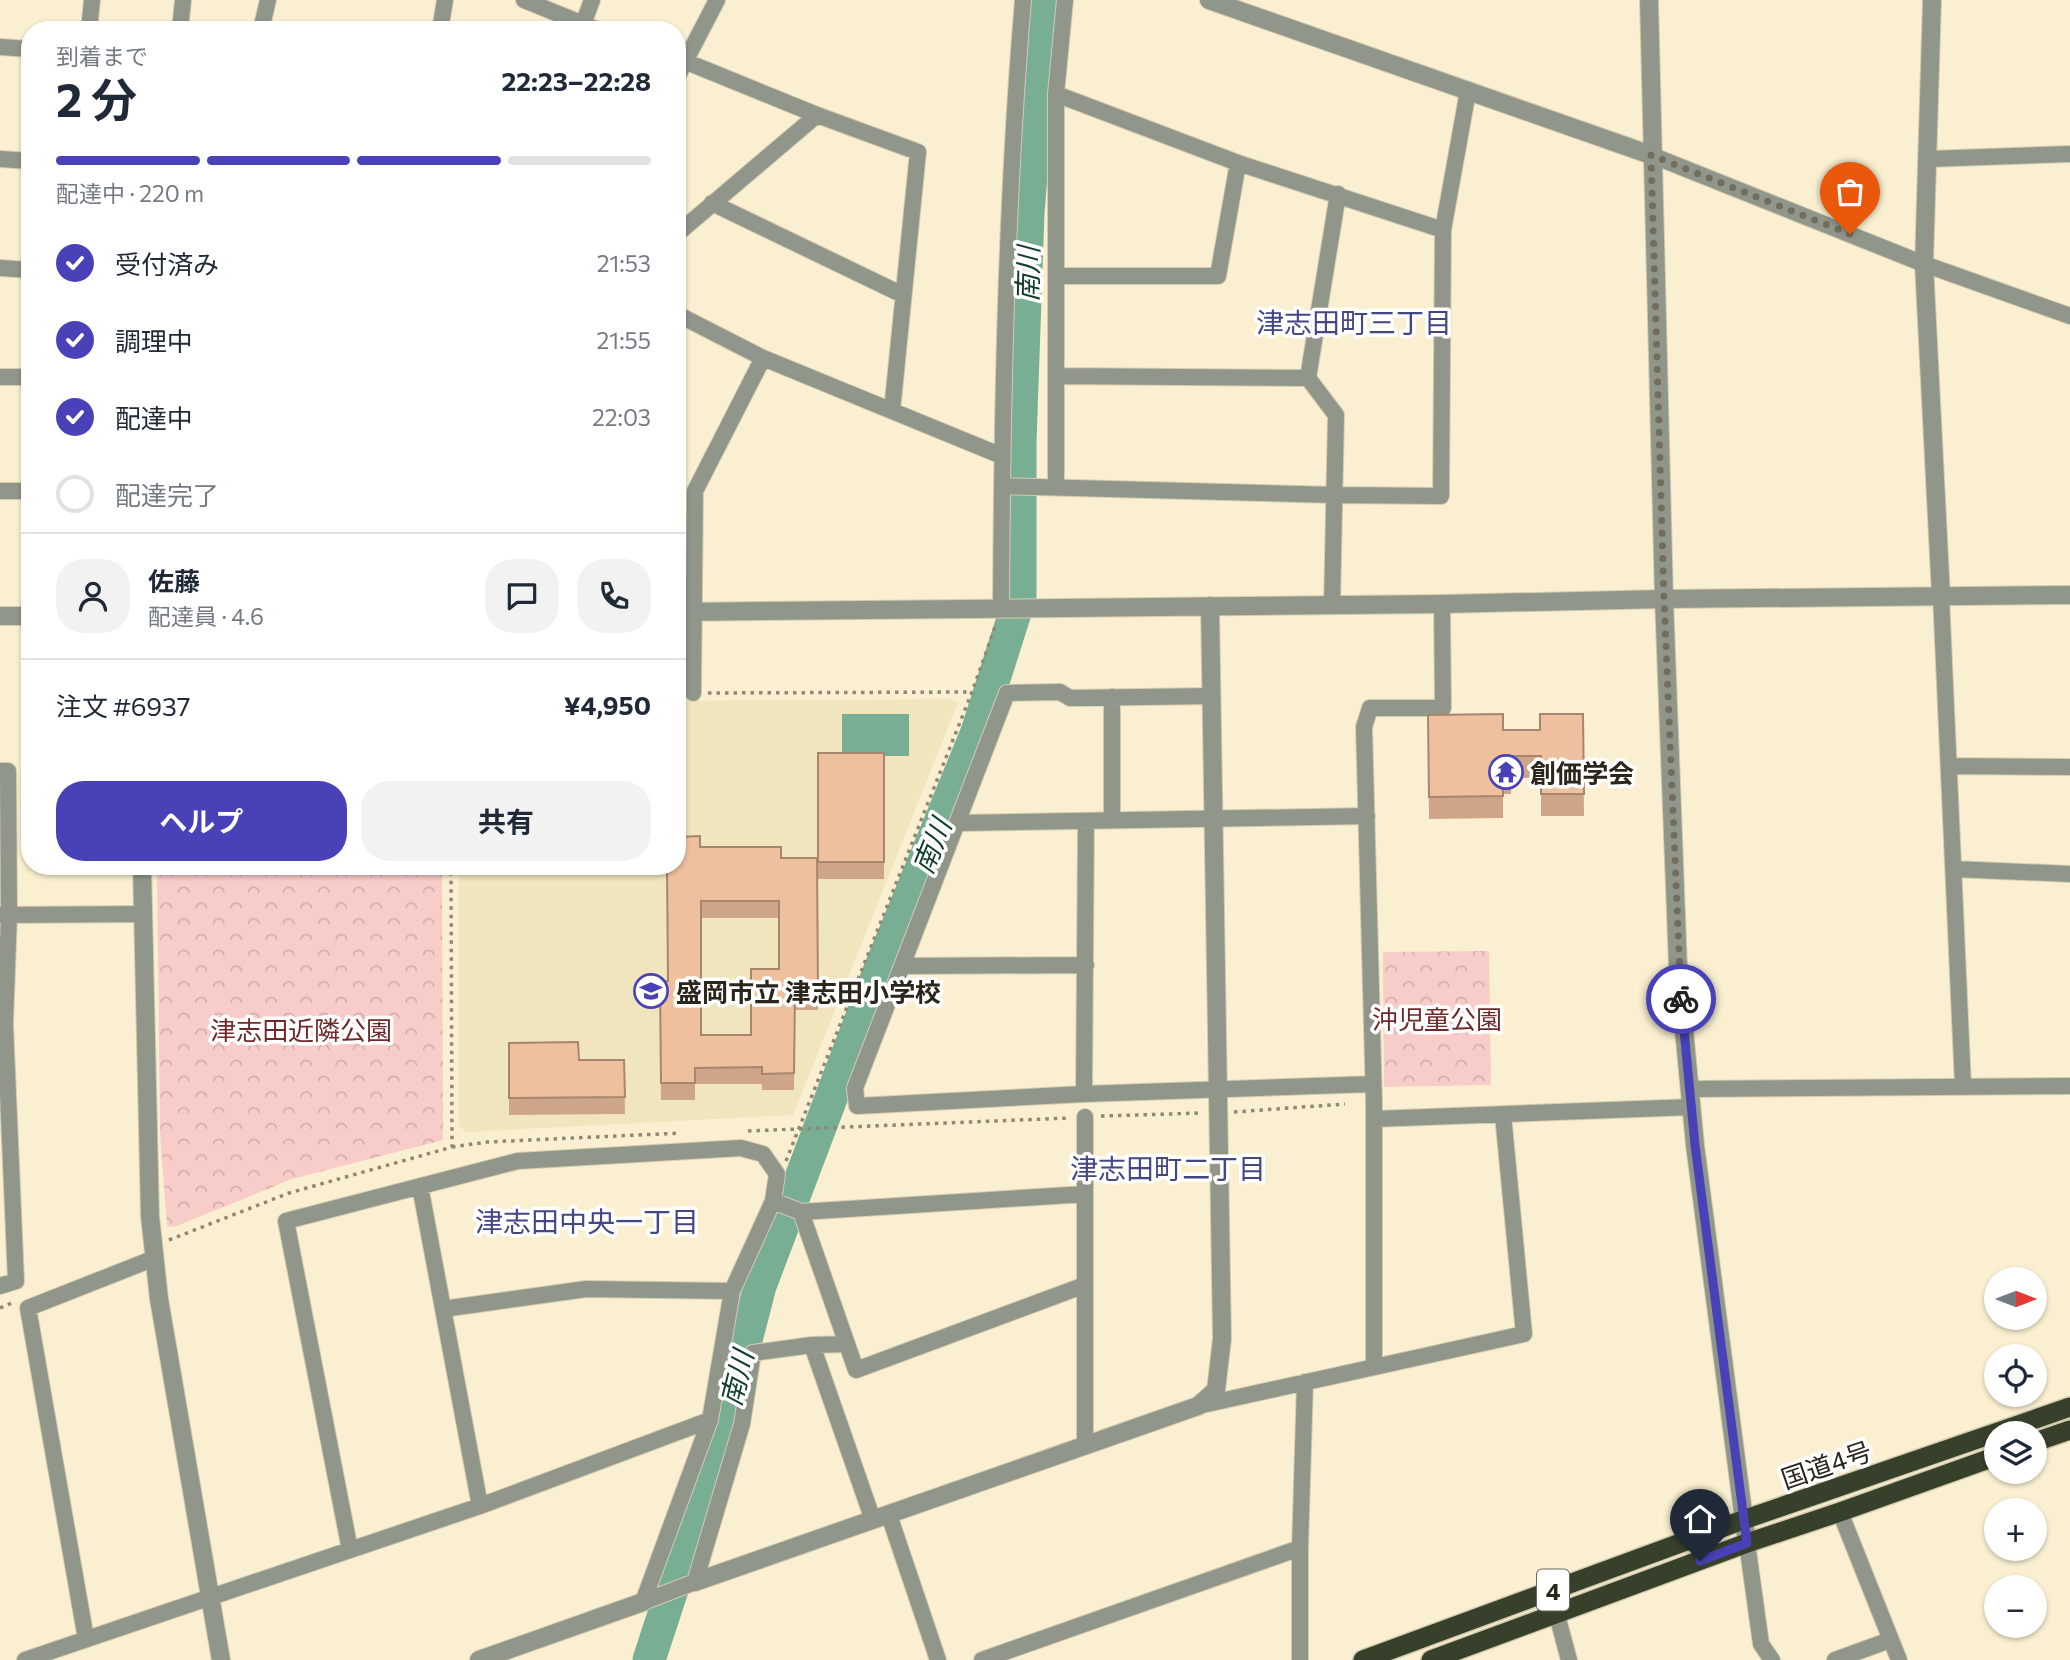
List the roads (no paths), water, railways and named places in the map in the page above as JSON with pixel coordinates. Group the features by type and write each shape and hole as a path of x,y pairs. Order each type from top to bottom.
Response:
{"highway":[{"name":"国道4号","path":"1363,1660 1743,1520 2070,1407"},
{"path":"2047,1438 2070,1430"},
{"name":"国道4号","path":"1431,1660 1747,1543 1984,1461"}],"street":[{"path":"90,21 92,0"},
{"path":"181,21 183,0"},
{"path":"263,21 268,0"},
{"path":"442,21 445,0"},
{"path":"524,0 572,21"},
{"path":"589,21 592,0"},
{"path":"686,52 717,0"},
{"path":"1001,608 1002,456 1013,124 1023,0"},
{"path":"1056,486 1056,94 1065,0"},
{"path":"1209,0 1651,155 1924,264 2070,316"},
{"path":"1649,0 1664,599 1678,967 1691,1098 1743,1520 1761,1644 1772,1660"},
{"path":"1932,0 1924,264 1963,1086"},
{"path":"0,47 21,48"},
{"path":"686,62 918,152 892,411"},
{"path":"1002,486 1441,496 1443,230 1468,91"},
{"path":"1056,94 1238,163 1443,230"},
{"path":"686,226 817,115"},
{"path":"1927,159 2070,154"},
{"path":"0,159 21,160"},
{"path":"1056,276 1218,276 1238,163"},
{"path":"1332,605 1336,415 1308,378 1338,194"},
{"path":"712,204 903,295"},
{"path":"0,268 21,269"},
{"path":"686,319 763,358 1002,456"},
{"path":"693,693 686,612 695,491 763,358"},
{"path":"1056,376 1308,378"},
{"path":"0,377 21,377"},
{"path":"0,491 21,491"},
{"path":"686,491 695,491"},
{"path":"686,612 2070,595"},
{"path":"1374,1367 1374,1119 1364,727 1370,708 1443,708 1442,604"},
{"path":"1198,1406 1216,1390 1222,1339 1210,606"},
{"path":"0,616 21,616"},
{"path":"1211,696 1070,698 1060,692 1007,694 855,1088 857,1106 1084,1094 1373,1084"},
{"path":"1112,697 1112,820"},
{"path":"1949,766 2070,767"},
{"path":"0,771 8,771 3,1024 16,1281 0,1286"},
{"path":"958,823 1367,816"},
{"path":"1084,1094 1086,822"},
{"path":"1954,869 2070,874"},
{"path":"142,875 150,1216 159,1299 221,1660"},
{"path":"5,915 143,914"},
{"path":"903,966 1086,965"},
{"path":"1374,1119 1503,1115 1691,1098 1963,1086 2070,1086"},
{"path":"490,1658 695,1582 1198,1406 1524,1334 1503,1115"},
{"path":"1085,1117 1085,1446"},
{"path":"350,1550 286,1221 518,1161 741,1148 763,1154 777,1174 775,1202 733,1291 710,1420 643,1602"},
{"path":"420,1186 480,1506"},
{"path":"775,1202 799,1211 1085,1194"},
{"path":"799,1211 856,1370 1085,1285"},
{"path":"86,1639 28,1308 154,1252"},
{"path":"443,1308 586,1289 733,1291"},
{"path":"695,1582 742,1424 753,1353 812,1345 847,1344"},
{"path":"812,1345 937,1660"},
{"path":"1300,1660 1305,1382"},
{"path":"25,1660 480,1506 710,1420"},
{"path":"1840,1512 1899,1660"},
{"path":"982,1660 1300,1548"},
{"path":"1557,1615 1569,1660"},
{"path":"1835,1660 1890,1640"}],"waterway":[{"name":"南川","path":"649,1660 718,1449 760,1286 878,974 977,732 1020,597 1020,442 1028,213 1045,0"}],"place":[{"name":"創価学会","path":"1506,772"},
{"name":"盛岡市立 津志田小学校","path":"651,991"}],"district":[{"name":"津志田町三丁目","path":"1354,322"},
{"name":"津志田町二丁目","path":"1168,1168"},
{"name":"津志田中央一丁目","path":"587,1221"}],"park label":[{"name":"沖児童公園","path":"1437,1018"},
{"name":"津志田近隣公園","path":"301,1029"}]}
